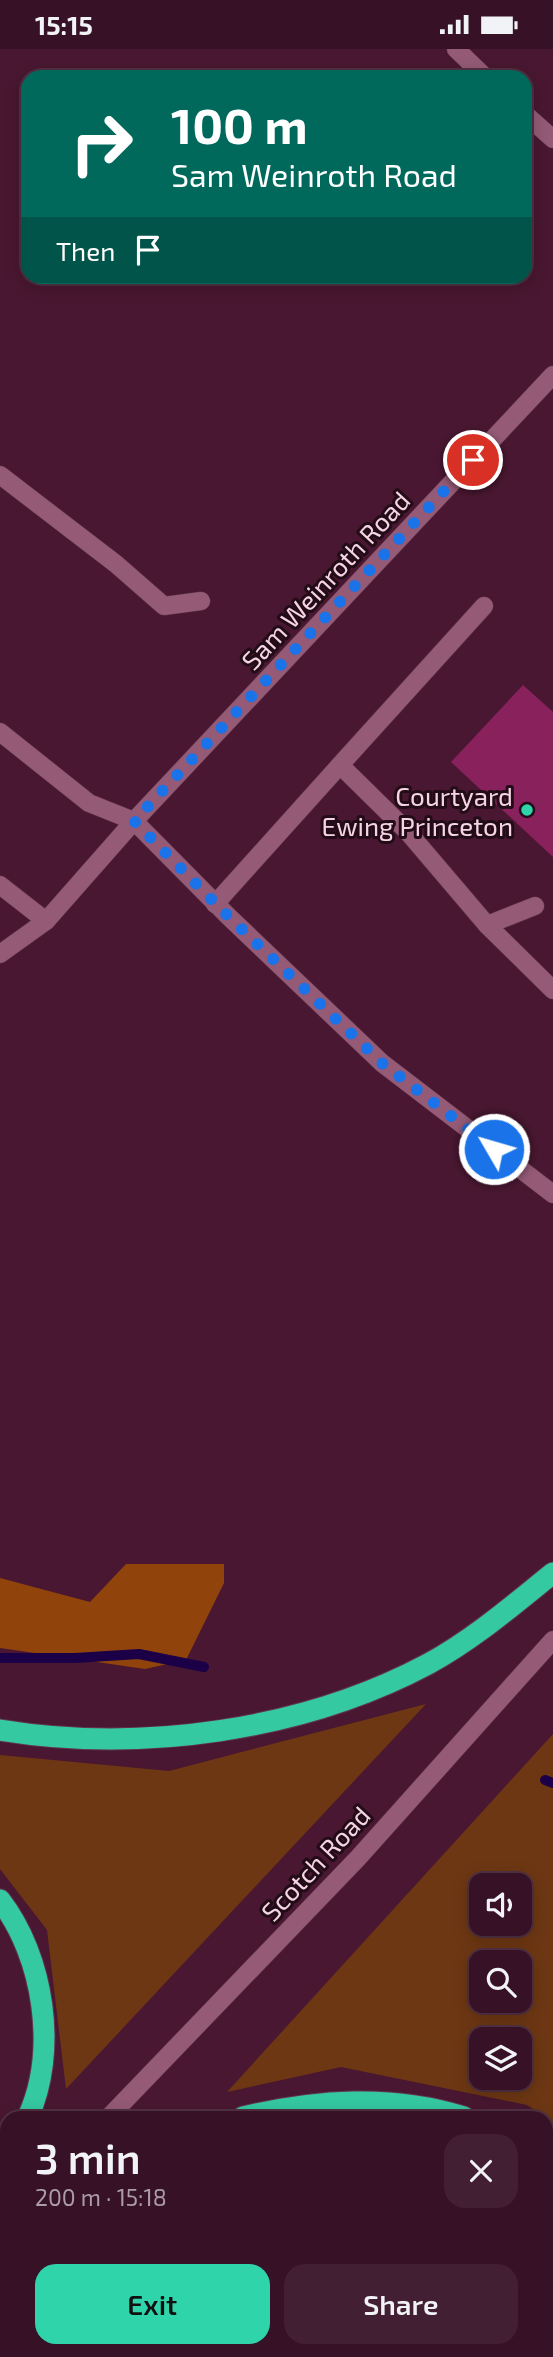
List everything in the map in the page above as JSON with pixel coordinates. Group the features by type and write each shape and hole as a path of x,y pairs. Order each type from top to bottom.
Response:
{"highway":[{"path":"0,1730 108,1740 195,1735 240,1727 330,1704 372,1691 431,1662 475,1635 553,1573"},
{"path":"0,1900 26,1945 38,1985 43,2037 40,2075 30,2111"},
{"path":"269,2111 291,2106 349,2102 410,2105 437,2111"}],"main road":[{"path":"456,49 478,70"},
{"path":"532,120 553,139"},
{"name":"Sam Weinroth Road","path":"0,954 46,921 134,821 553,375"},
{"path":"0,475 164,606 201,601"},
{"path":"215,904 484,606"},
{"path":"0,731 89,803 134,821 215,904 382,1063 553,1194"},
{"path":"340,765 407,831 487,925 553,990"},
{"path":"0,885 46,921"},
{"path":"487,925 535,906"},
{"name":"Scotch Road","path":"115,2111 358,1858 553,1640"}],"shaded area":[{"path":"126,1564 224,1564 224,1583 186,1660 145,1669 0,1648 0,1578 90,1602"},
{"path":"426,1704 66,2089 47,1930 0,1869 0,1755 169,1771"},
{"path":"553,1734 553,2111 536,2111 527,2105 341,2067 227,2092"}],"building":[{"name":"Courtyard Ewing Princeton","path":"523,685 553,712 553,857 451,762"}],"waterway":[{"path":"0,1658 75,1658 139,1654 204,1667"},
{"path":"545,1780 553,1783"}],"place":[{"name":"Courtyard Ewing Princeton","path":"527,810"}],"route":[{"path":"473,460 134,821 228,916 382,1063 494,1149"}]}
